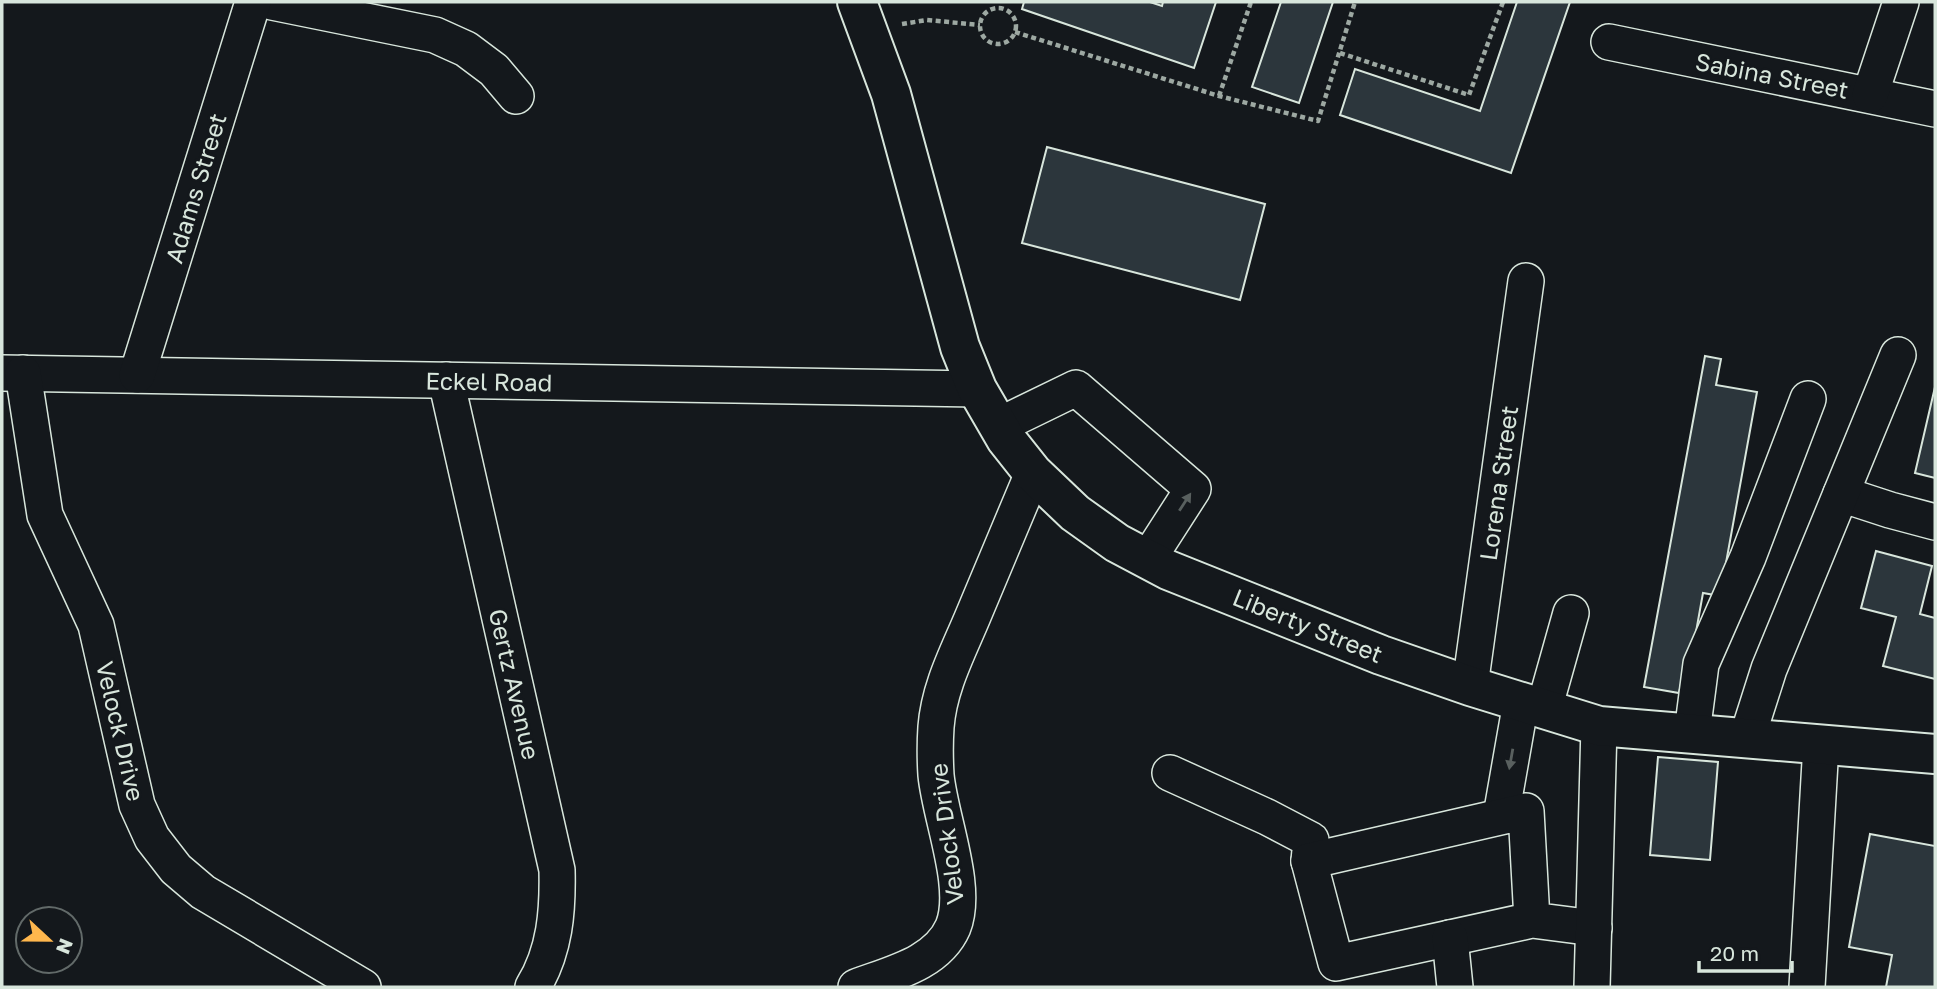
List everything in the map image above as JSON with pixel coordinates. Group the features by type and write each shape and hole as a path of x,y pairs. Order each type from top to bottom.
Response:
{"main road":[{"name":"Liberty Street","path":"862,15 891,94 960,347 977,389 998,426 1033,473 1075,513 1117,543 1168,570 1369,650 1470,686 1600,726 1935,754"}],"street":[{"name":"Adams Street","path":"136,375 253,2"},
{"path":"272,2 435,35 467,49 494,70 516,96"},
{"path":"1870,95 1902,2"},
{"name":"Sabina Street","path":"1609,42 1935,109"},
{"name":"Lorena Street","path":"1470,686 1526,281"},
{"path":"1747,738 1769,669 1898,355"},
{"name":"Eckel Road","path":"12,373 977,389"},
{"name":"Velock Drive","path":"12,373 45,515 96,625 137,805 152,838 176,869 203,892 363,987"},
{"name":"Gertz Avenue","path":"446,380 557,870 558,910 551,946 533,987"},
{"path":"998,426 1076,388 1193,489 1148,559"},
{"path":"1692,733 1701,664 1748,557 1808,400"},
{"name":"Velock Drive","path":"856,987 924,961 941,946 952,928 958,909 957,887 936,775 936,725 944,685 954,659 1033,473"},
{"path":"1841,494 1935,522"},
{"path":"1501,816 1533,705 1571,613"},
{"path":"1592,987 1600,726"},
{"path":"1807,987 1821,744"},
{"path":"1170,773 1311,840 1309,861 1336,963 1532,920 1594,928"},
{"path":"1309,861 1526,811 1532,920"},
{"path":"1450,938 1455,987"}],"path":[{"path":"1002,8 1004,2"},
{"path":"1219,96 1251,2"},
{"path":"1014,32 1219,96 1318,121 1355,2"},
{"path":"1340,52 1469,94 1503,2"},
{"path":"1002,8 1012,14 1015,20 1014,32 1008,40 992,43 983,36 980,25 990,10 1002,8"},
{"path":"862,15 980,25"}],"building":[{"path":"1024,2 1150,2 1162,6 1163,2 1216,2 1194,68 1022,9"},
{"path":"1281,2 1333,2 1299,103 1252,87"},
{"path":"1517,2 1570,2 1511,173 1340,115 1355,69 1480,111"},
{"path":"1047,147 1265,204 1240,300 1022,243"},
{"path":"1705,356 1721,359 1716,385 1757,392 1720,596 1703,593 1689,671 1684,670 1679,693 1644,687"},
{"path":"1935,387 1935,478 1915,473"},
{"path":"1876,551 1932,566 1920,614 1935,618 1935,679 1883,666 1896,617 1861,608"},
{"path":"1658,757 1718,762 1710,860 1650,855"},
{"path":"1870,834 1935,846 1935,987 1886,987 1892,955 1849,947"}]}
